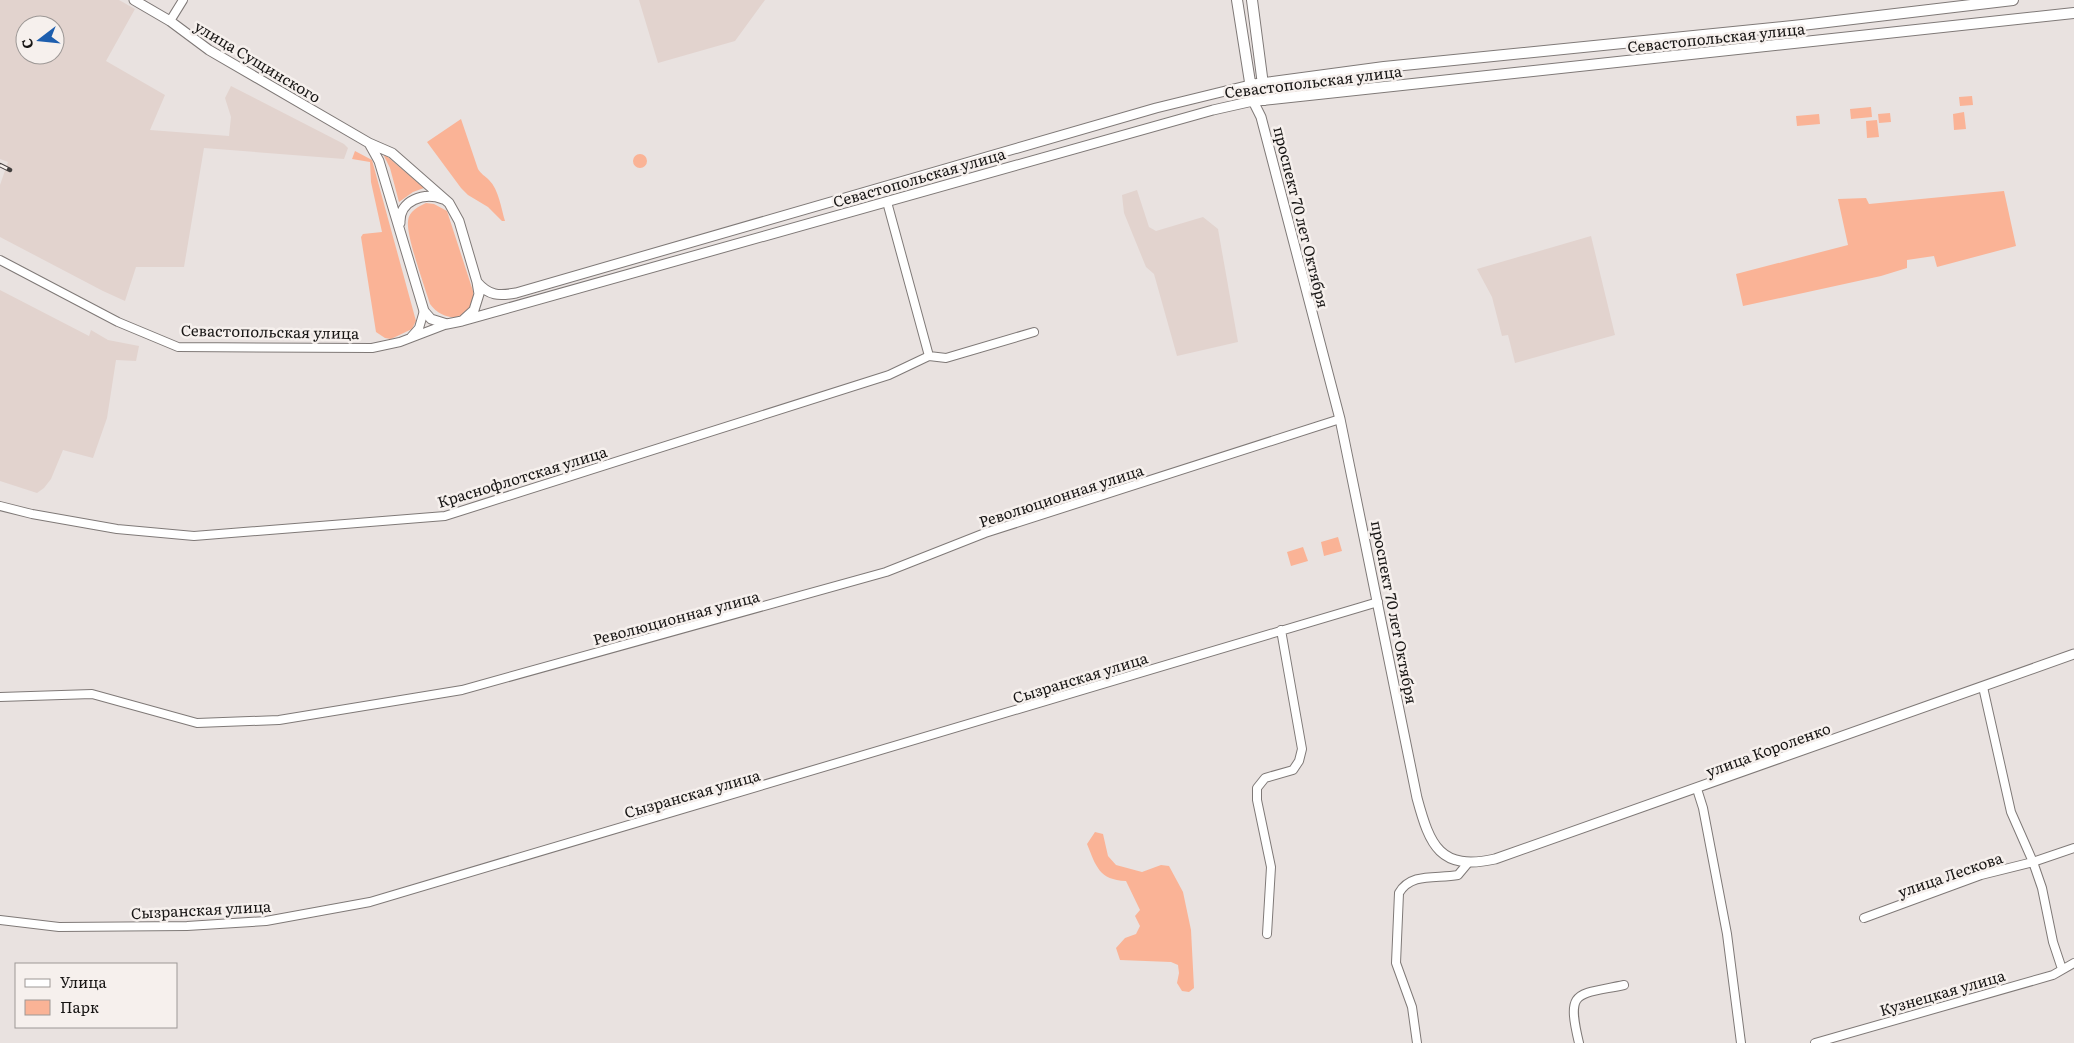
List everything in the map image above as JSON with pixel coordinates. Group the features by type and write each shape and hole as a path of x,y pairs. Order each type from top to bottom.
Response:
{"main road":[{"name":"проспект 70 лет Октября","path":"1237,0 1253,101"},
{"name":"проспект 70 лет Октября","path":"1252,0 1265,100"},
{"name":"Севастопольская улица","path":"1250,85 1384,67 1802,25 2013,0"},
{"name":"Севастопольская улица","path":"1253,101 2074,13"}],"street":[{"name":"улица Сущинского","path":"134,0 170,21 209,50 369,143 392,153 449,203"},
{"path":"170,21 183,0"},
{"name":"Севастопольская улица","path":"477,282 483,290 491,294 501,296 516,293 1156,108 1250,85"},
{"name":"проспект 70 лет Октября","path":"1262,117 1265,100"},
{"name":"Севастопольская улица","path":"0,260 118,322 178,347 372,348 400,342 447,324 1212,110 1253,101"},
{"name":"проспект 70 лет Октября","path":"1253,101 1262,117 1340,419 1391,673 1424,824 1432,842 1444,854 1456,861 1468,863"},
{"path":"1098,125 1103,141"},
{"path":"1057,137 1061,152"},
{"path":"369,143 379,161 424,311 431,319 447,324"},
{"path":"883,187 929,356"},
{"path":"400,230 399,220 402,211 414,199 432,196 449,203 459,221 479,294 474,310 462,321"},
{"path":"409,339 419,328 424,311"},
{"name":"Краснофлотская улица","path":"0,506 32,514 117,528 194,536 445,516 889,376 929,356 946,358 1034,332"},
{"name":"Революционная улица","path":"0,697 92,694 197,723 279,720 462,690 886,572 984,533 1340,419"},
{"name":"Сызранская улица","path":"0,920 59,927 187,926 266,921 370,902 1378,602"},
{"path":"1267,934 1271,867 1257,800 1257,788 1265,778 1293,770 1299,761 1302,749 1281,630"},
{"name":"улица Короленко","path":"1468,863 1495,859 2074,654"},
{"path":"1983,687 2011,812 2042,888 2053,942 2062,969"},
{"path":"1697,788 1703,808 1727,934 1740,1043"},
{"name":"улица Лескова","path":"1864,918 1981,875 2033,862 2074,848"},
{"path":"1417,1043 1412,1007 1396,963 1399,893 1404,884 1417,878 1458,875 1468,863"},
{"name":"Кузнецкая улица","path":"1815,1043 2053,975 2074,962"},
{"path":"1578,1043 1572,1016 1575,1001 1581,994 1624,985"}],"shaded area":[{"path":"0,0 119,0 135,9 106,61 165,95 150,130 229,136 231,117 225,98 231,86 344,144 348,148 344,159 204,148 184,267 136,267 125,301 0,237 0,185 8,162 0,159"},
{"path":"639,0 765,0 735,41 658,63"},
{"path":"1137,190 1149,227 1156,231 1203,217 1218,229 1238,342 1177,356 1154,274 1146,267 1124,213 1122,195"},
{"path":"1591,236 1615,335 1515,363 1508,335 1502,336 1492,297 1477,269"},
{"path":"0,290 89,336 91,330 108,340 139,346 136,361 116,360 107,418 93,458 63,450 51,479 37,493 0,481"}],"green space":[{"path":"1972,96 1973,105 1960,106 1959,97"},
{"path":"1871,107 1872,117 1851,119 1850,109"},
{"path":"1964,112 1966,129 1954,130 1953,114"},
{"path":"1890,113 1891,122 1879,123 1878,114"},
{"path":"1819,114 1820,124 1797,126 1796,116"},
{"path":"461,119 478,169 495,189 505,221 502,221 488,207 468,195 461,188 427,142"},
{"path":"1877,120 1879,137 1867,138 1866,121"},
{"path":"355,151 372,160 416,321 412,329 391,339 385,338 376,332 361,237 363,234 382,232 371,182 370,162 352,159"},
{"path":"382,152 424,188 413,192 399,202 390,168"},
{"path":"637,154 643,154 647,161 643,168 637,168 633,164 633,158"},
{"path":"2004,191 2016,246 1937,267 1934,256 1907,260 1907,268 1881,276 1743,306 1736,274 1848,245 1838,199 1866,198 1869,204"},
{"path":"426,203 434,204 447,211 473,291 473,301 470,309 458,317 443,315 430,304 413,249 408,221 414,210"},
{"path":"1338,537 1342,551 1324,556 1321,542"},
{"path":"1303,547 1308,561 1291,566 1287,552"},
{"path":"1095,832 1103,834 1108,856 1116,865 1142,872 1161,865 1169,866 1183,892 1191,930 1194,988 1189,992 1182,991 1177,983 1178,965 1171,962 1120,960 1116,948 1125,938 1136,934 1140,926 1135,916 1140,910 1126,881 1104,875 1096,865 1087,844"}],"railway":[{"path":"0,165 10,170"}]}
